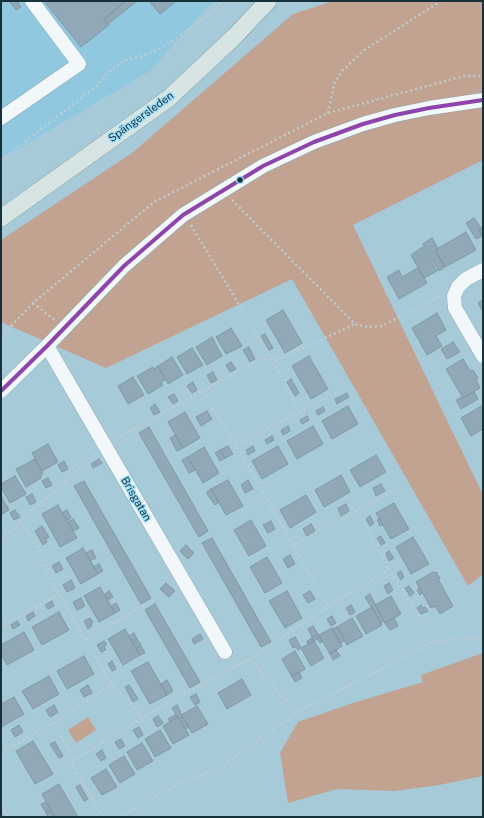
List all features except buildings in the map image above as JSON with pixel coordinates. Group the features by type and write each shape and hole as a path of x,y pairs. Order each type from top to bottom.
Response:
{"main road":[{"name":"Spängersleden","path":"1,218 168,98 235,36 268,1"}],"street":[{"path":"1,118 79,64 32,1"},
{"path":"1,391 48,346 124,266 183,215 263,166 314,142 363,124 395,115 429,108 483,100"},
{"path":"483,270 466,280 458,287 454,296 455,308 483,356"},
{"name":"Brisgatan","path":"48,346 225,652"}],"path":[{"path":"1,160 96,87 110,71 124,61 153,52 171,41 216,8 223,1"},
{"path":"328,113 334,84 340,72 363,51 441,1"},
{"path":"1,337 33,303 154,202 328,113 464,76 483,76"},
{"path":"232,200 355,324 367,327 382,326 438,297 454,296"},
{"path":"194,222 191,224 274,361 299,412"},
{"path":"1,539 105,446 261,358 274,361 320,342 355,324"},
{"path":"202,391 236,445 328,607"},
{"path":"236,445 340,391"},
{"path":"132,430 137,440"},
{"path":"293,545 395,490"},
{"path":"356,510 389,569 435,641"},
{"path":"21,520 38,549 45,570 112,685 127,699 142,718"},
{"path":"104,817 71,762 160,707 249,660 328,607 389,569"},
{"path":"1,628 59,593"},
{"path":"86,640 160,596"},
{"path":"121,817 172,787 219,768 298,712 435,641 483,638"},
{"path":"249,660 298,712"},
{"path":"1,753 53,723 112,685"},
{"path":"53,723 75,759"},
{"path":"1,806 7,817"}],"shaded area":[{"path":"1,1 213,1 150,71 1,159"},
{"path":"333,1 483,1 483,160 353,225 483,495 483,574 468,586 292,279 106,368 1,322 1,240 132,153 293,14"},
{"path":"483,653 483,776 439,785 394,791 337,789 288,803 280,753 298,722 353,703 423,682 421,675"},
{"path":"88,717 96,730 76,743 68,730"}],"transit line":[{"path":"1,391 47,346 124,266 183,215 263,166 314,142 363,124 395,115 429,108 483,100"}]}
